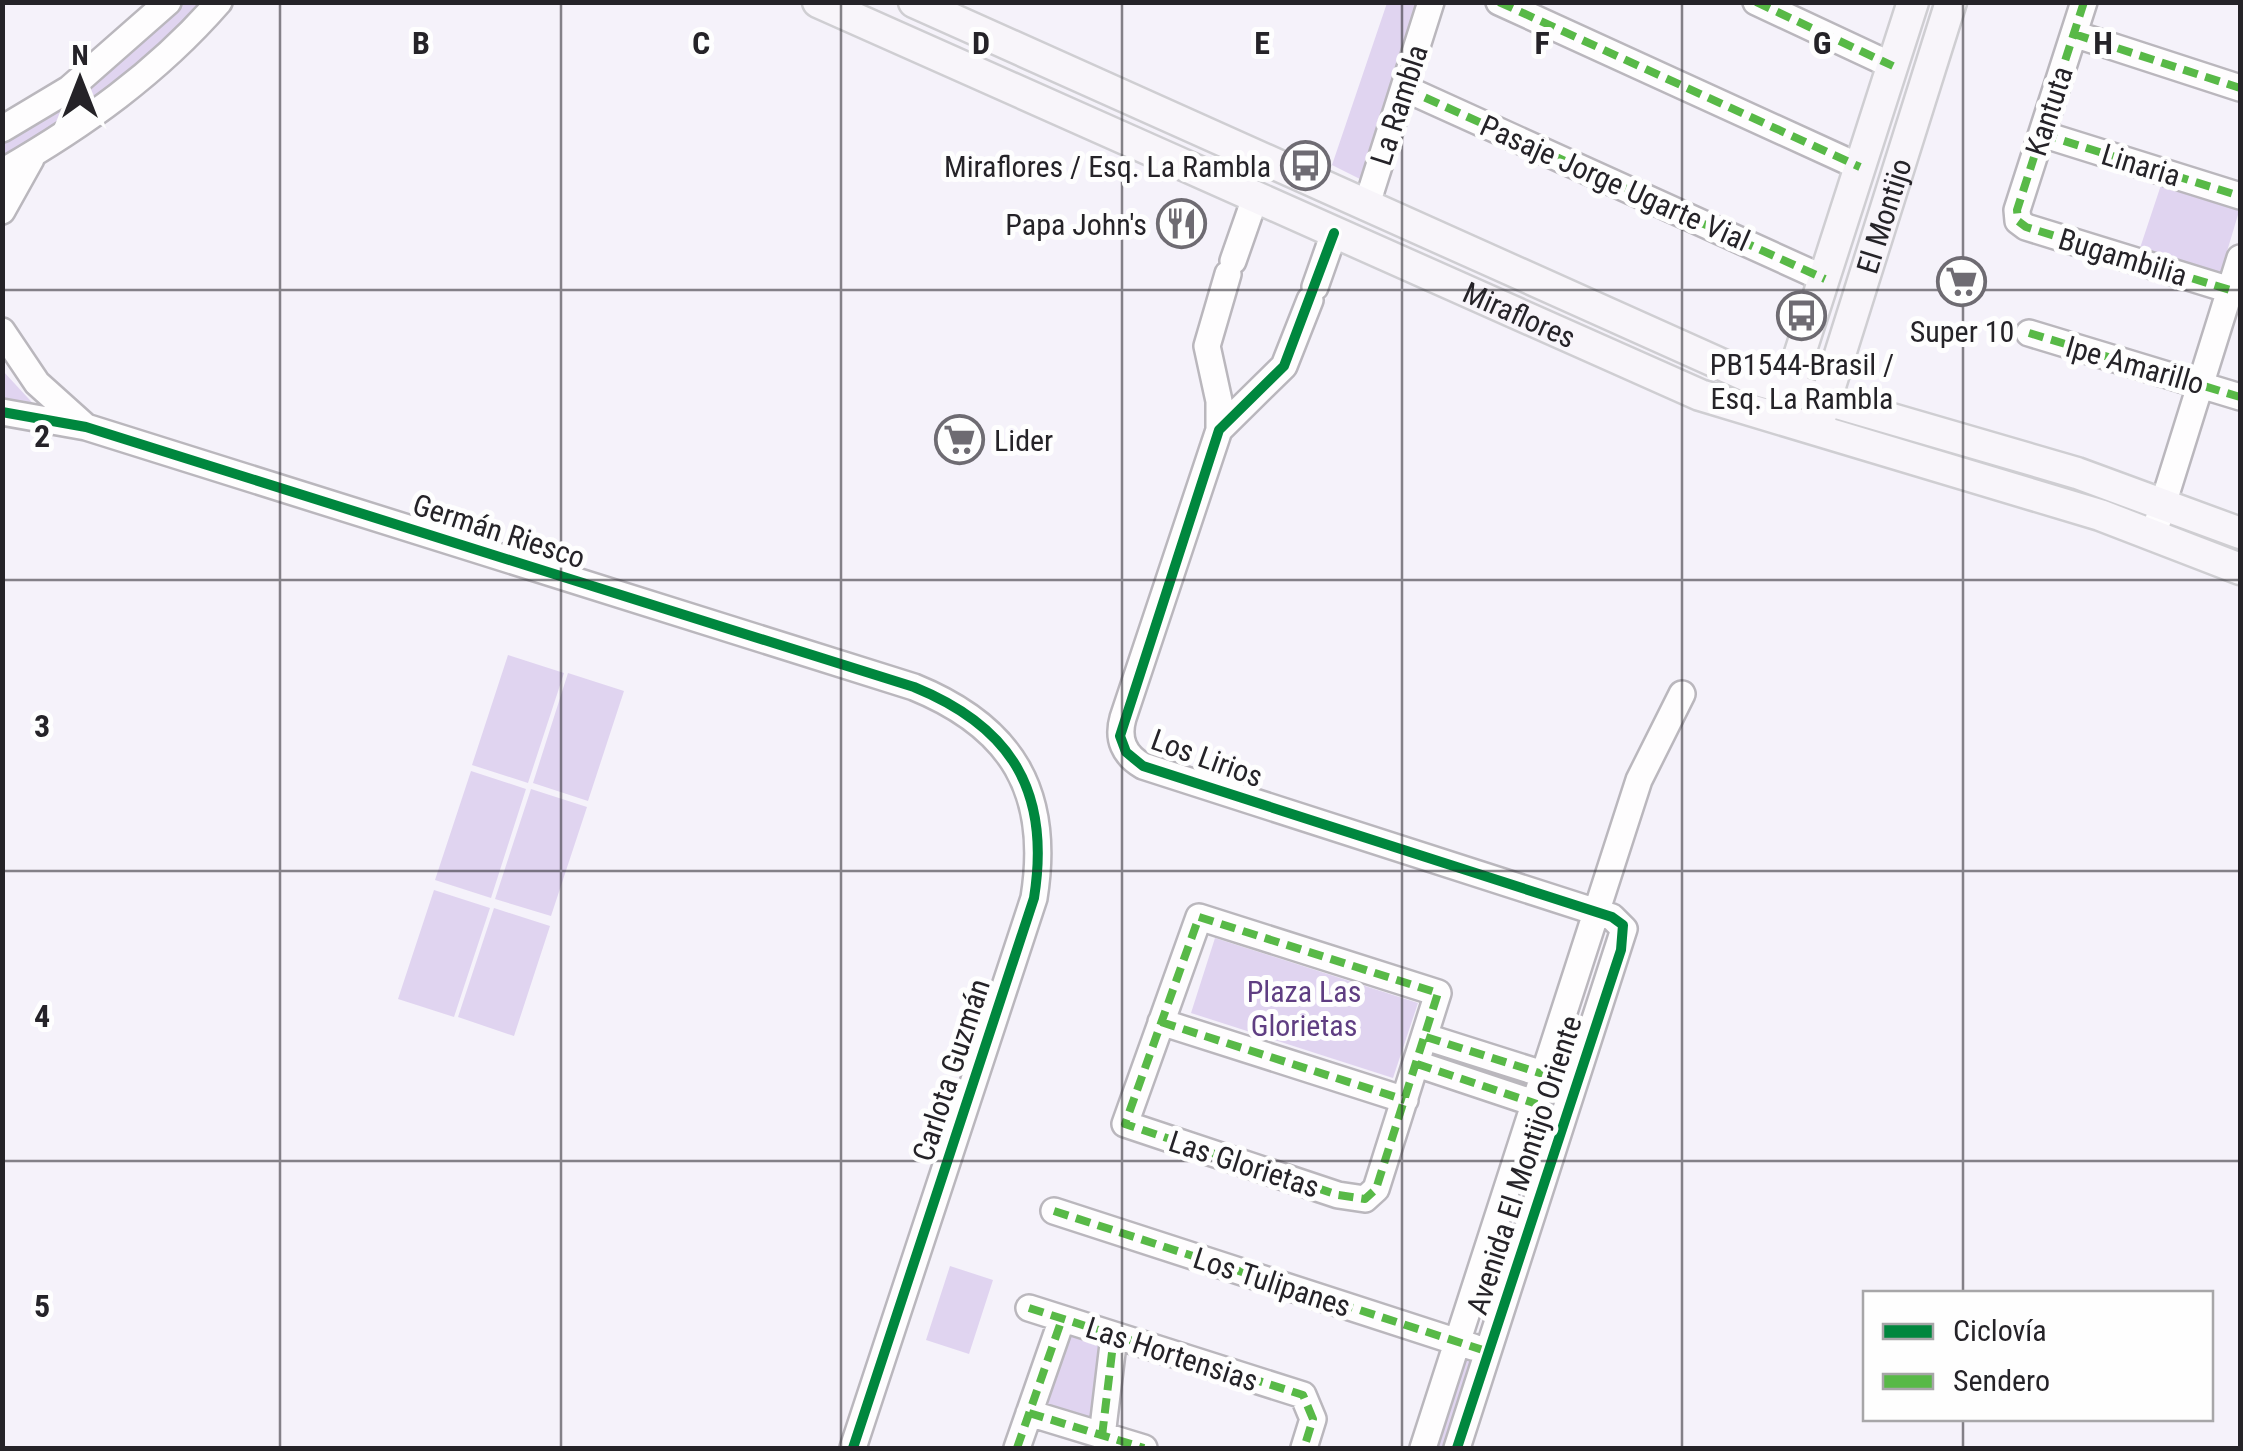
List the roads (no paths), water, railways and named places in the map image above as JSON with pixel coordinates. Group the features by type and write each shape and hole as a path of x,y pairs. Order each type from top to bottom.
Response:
{"main road":[{"name":"Miraflores","path":"818,2 857,11 1255,198 1661,378 1779,421 2154,534 2240,569"},
{"name":"Miraflores","path":"914,2 1673,346 1788,391 1959,436 2164,501 2240,533"},
{"name":"El Montijo","path":"1779,421 1913,2"},
{"name":"El Montijo","path":"1816,431 1951,2"},
{"path":"1661,378 1673,346"}],"street":[{"path":"2,129 69,89 168,2"},
{"path":"2,172 148,76 219,2"},
{"name":"La Rambla","path":"1366,207 1431,2"},
{"path":"1499,2 1860,166"},
{"path":"1756,2 1893,66"},
{"name":"Kantuta","path":"2018,221 2017,210 2084,2"},
{"path":"2074,34 2240,88"},
{"name":"Pasaje Jorge Ugarte Vial","path":"1404,88 1825,279"},
{"name":"Linaria","path":"2042,134 2240,196"},
{"path":"2,211 34,154"},
{"path":"1219,430 1207,346 1255,198"},
{"name":"Bugambilia","path":"2018,221 2026,227 2236,279"},
{"path":"1219,430 1284,366 1334,233"},
{"path":"2154,534 2236,279"},
{"name":"Germán Riesco","path":"2,330 36,383 86,427"},
{"name":"Ipe Amarillo","path":"2030,333 2240,396"},
{"name":"Germán Riesco","path":"2,412 86,427 914,687 974,718"},
{"name":"Los Lirios","path":"1219,430 1122,718 1120,736 1126,752 1143,766 1596,915"},
{"path":"1423,1448 1639,780 1682,694"},
{"name":"Carlota Guzmán","path":"852,1448 1034,898 1038,850 1033,803 1010,756 974,718"},
{"name":"Avenida El Montijo Oriente","path":"1457,1448 1624,938 1620,922 1596,915"},
{"name":"Las Glorietas","path":"1200,917 1438,993 1426,1037 1376,1189 1365,1198 1338,1195 1125,1124 1200,917"},
{"path":"1161,1022 1405,1100"},
{"path":"1426,1037 1546,1075"},
{"path":"1416,1064 1537,1104"},
{"name":"Los Tulipanes","path":"1054,1212 1489,1352"},
{"name":"Las Hortensias","path":"1029,1308 1303,1396 1311,1405 1314,1419 1304,1448"},
{"path":"1017,1448 1062,1319"},
{"path":"1102,1436 1114,1336"},
{"path":"1030,1413 1144,1448"}],"place":[{"name":"Miraflores / Esq. La Rambla","path":"1306,166"},
{"name":"Papa John's","path":"1182,224"},
{"name":"Super 10","path":"1962,282"},
{"name":"PB1544-Brasil / Esq. La Rambla","path":"1802,315"},
{"name":"Lider","path":"959,440"}],"park label":[{"name":"Plaza Las Glorietas","path":"1304,1008"}]}
